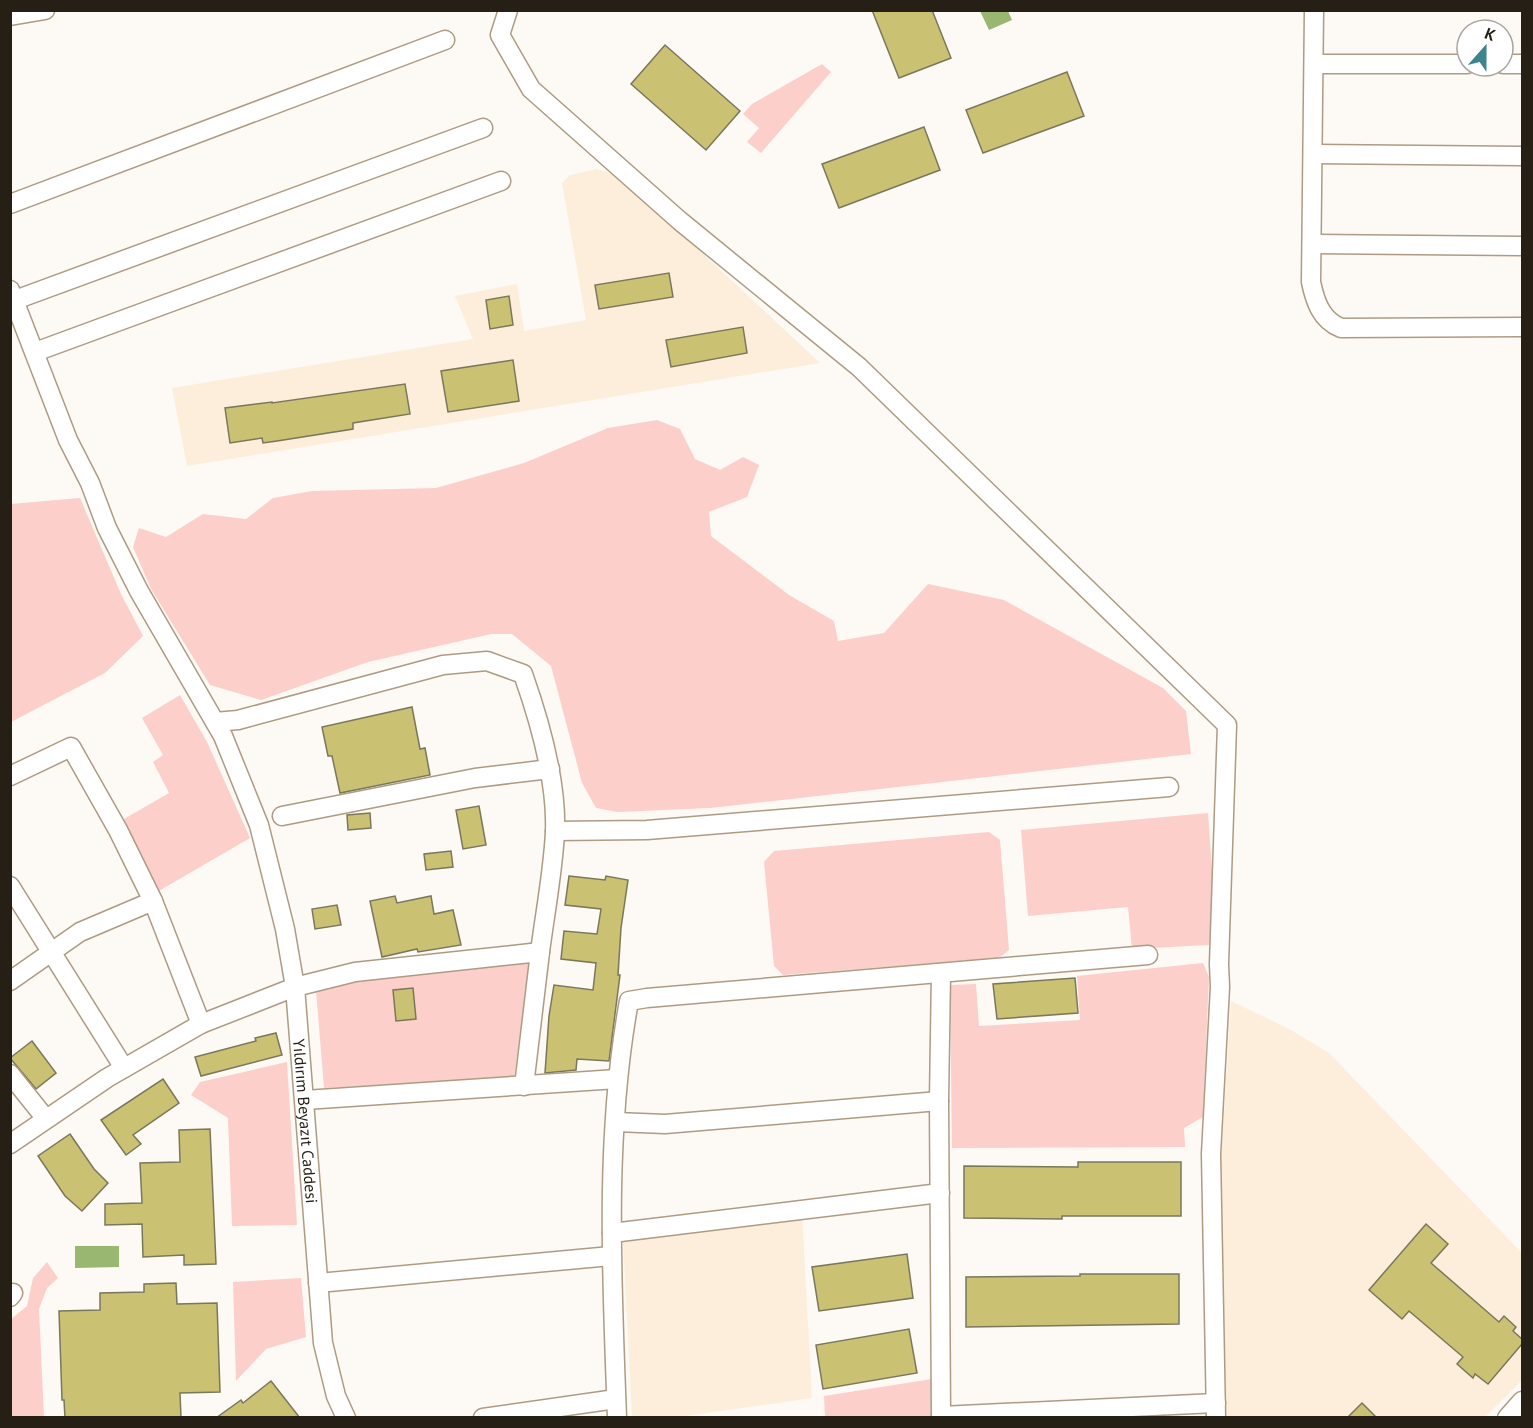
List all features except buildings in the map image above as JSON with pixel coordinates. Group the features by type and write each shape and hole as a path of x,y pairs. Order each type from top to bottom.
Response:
{"street":[{"path":"12,16 45,10"},
{"path":"508,10 500,35 531,89 680,221 859,367 1227,725 1220,987 1211,1154 1216,1410 941,1417 939,1101 942,973"},
{"path":"1314,10 1311,282 1316,302 1331,324 1341,328 1522,327"},
{"path":"10,204 445,40"},
{"path":"1314,64 1455,64"},
{"path":"13,295 483,128"},
{"path":"1313,154 1522,156"},
{"path":"35,352 501,181"},
{"path":"1312,244 1522,246"},
{"name":"Yıldırım Beyazıt Caddesi","path":"13,295 68,440 90,483 107,528 139,591 223,735 259,825 285,929 295,987 323,1343 336,1396 346,1418"},
{"path":"215,722 238,720 443,665 487,661 523,674 536,710 550,769 555,831 524,1086"},
{"path":"10,776 70,747 118,831 153,901 201,1023"},
{"path":"282,816 475,778 550,769"},
{"path":"555,831 647,830 1169,787"},
{"path":"10,886 124,1068"},
{"path":"10,981 80,932 153,901"},
{"path":"10,1144 124,1068 201,1023 295,987 355,972 540,952"},
{"path":"617,1418 611,1256 617,1079 629,1001 1148,955"},
{"path":"10,1074 46,1119"},
{"path":"305,1100 617,1079"},
{"path":"616,1122 665,1125 939,1101"},
{"path":"612,1233 940,1193"},
{"path":"318,1283 611,1256"},
{"path":"483,1418 616,1399"},
{"path":"1507,1418 1522,1401"}],"shaded area":[{"path":"980,11 1008,11 1012,20 989,30"},
{"path":"822,64 831,72 761,153 747,142 759,128 743,114 752,104"},
{"path":"597,169 621,177 820,363 187,466 172,388 473,339 455,296 517,284 524,331 586,320 562,183 570,175"},
{"path":"657,420 680,429 695,459 720,470 743,457 759,465 747,497 709,512 711,536 789,595 834,621 838,641 884,633 928,584 1004,600 1163,688 1186,711 1191,754 710,808 618,812 596,808 582,783 551,666 512,634 491,634 368,662 261,700 210,685 151,589 133,547 139,528 166,537 203,514 246,519 273,498 312,491 436,488 524,463 608,428"},
{"path":"80,498 121,594 143,636 105,673 11,722 11,504"},
{"path":"180,695 207,742 250,838 157,892 124,819 169,793 153,762 163,755 142,718"},
{"path":"1208,813 1213,886 1209,945 1132,949 1128,907 1028,916 1021,830"},
{"path":"989,832 1000,840 1009,950 999,958 783,975 774,966 764,862 774,851"},
{"path":"530,960 514,1078 324,1088 316,990 354,981"},
{"path":"1203,963 1209,977 1203,1117 1184,1128 1185,1147 952,1148 950,985 976,984 979,1026 1080,1020 1077,976"},
{"path":"1231,1001 1289,1029 1329,1053 1522,1253 1522,1380 1485,1417 1222,1418 1220,1178"},
{"path":"287,1062 297,1225 232,1226 228,1118 191,1095 200,1082"},
{"path":"802,1215 812,1398 679,1417 632,1417 623,1242"},
{"path":"75,1246 119,1246 119,1267 75,1268"},
{"path":"47,1262 58,1278 47,1288 39,1309 44,1417 11,1417 11,1319 27,1306 33,1278"},
{"path":"301,1278 306,1337 266,1349 236,1381 233,1282"},
{"path":"932,1379 931,1417 825,1417 824,1396"}]}
